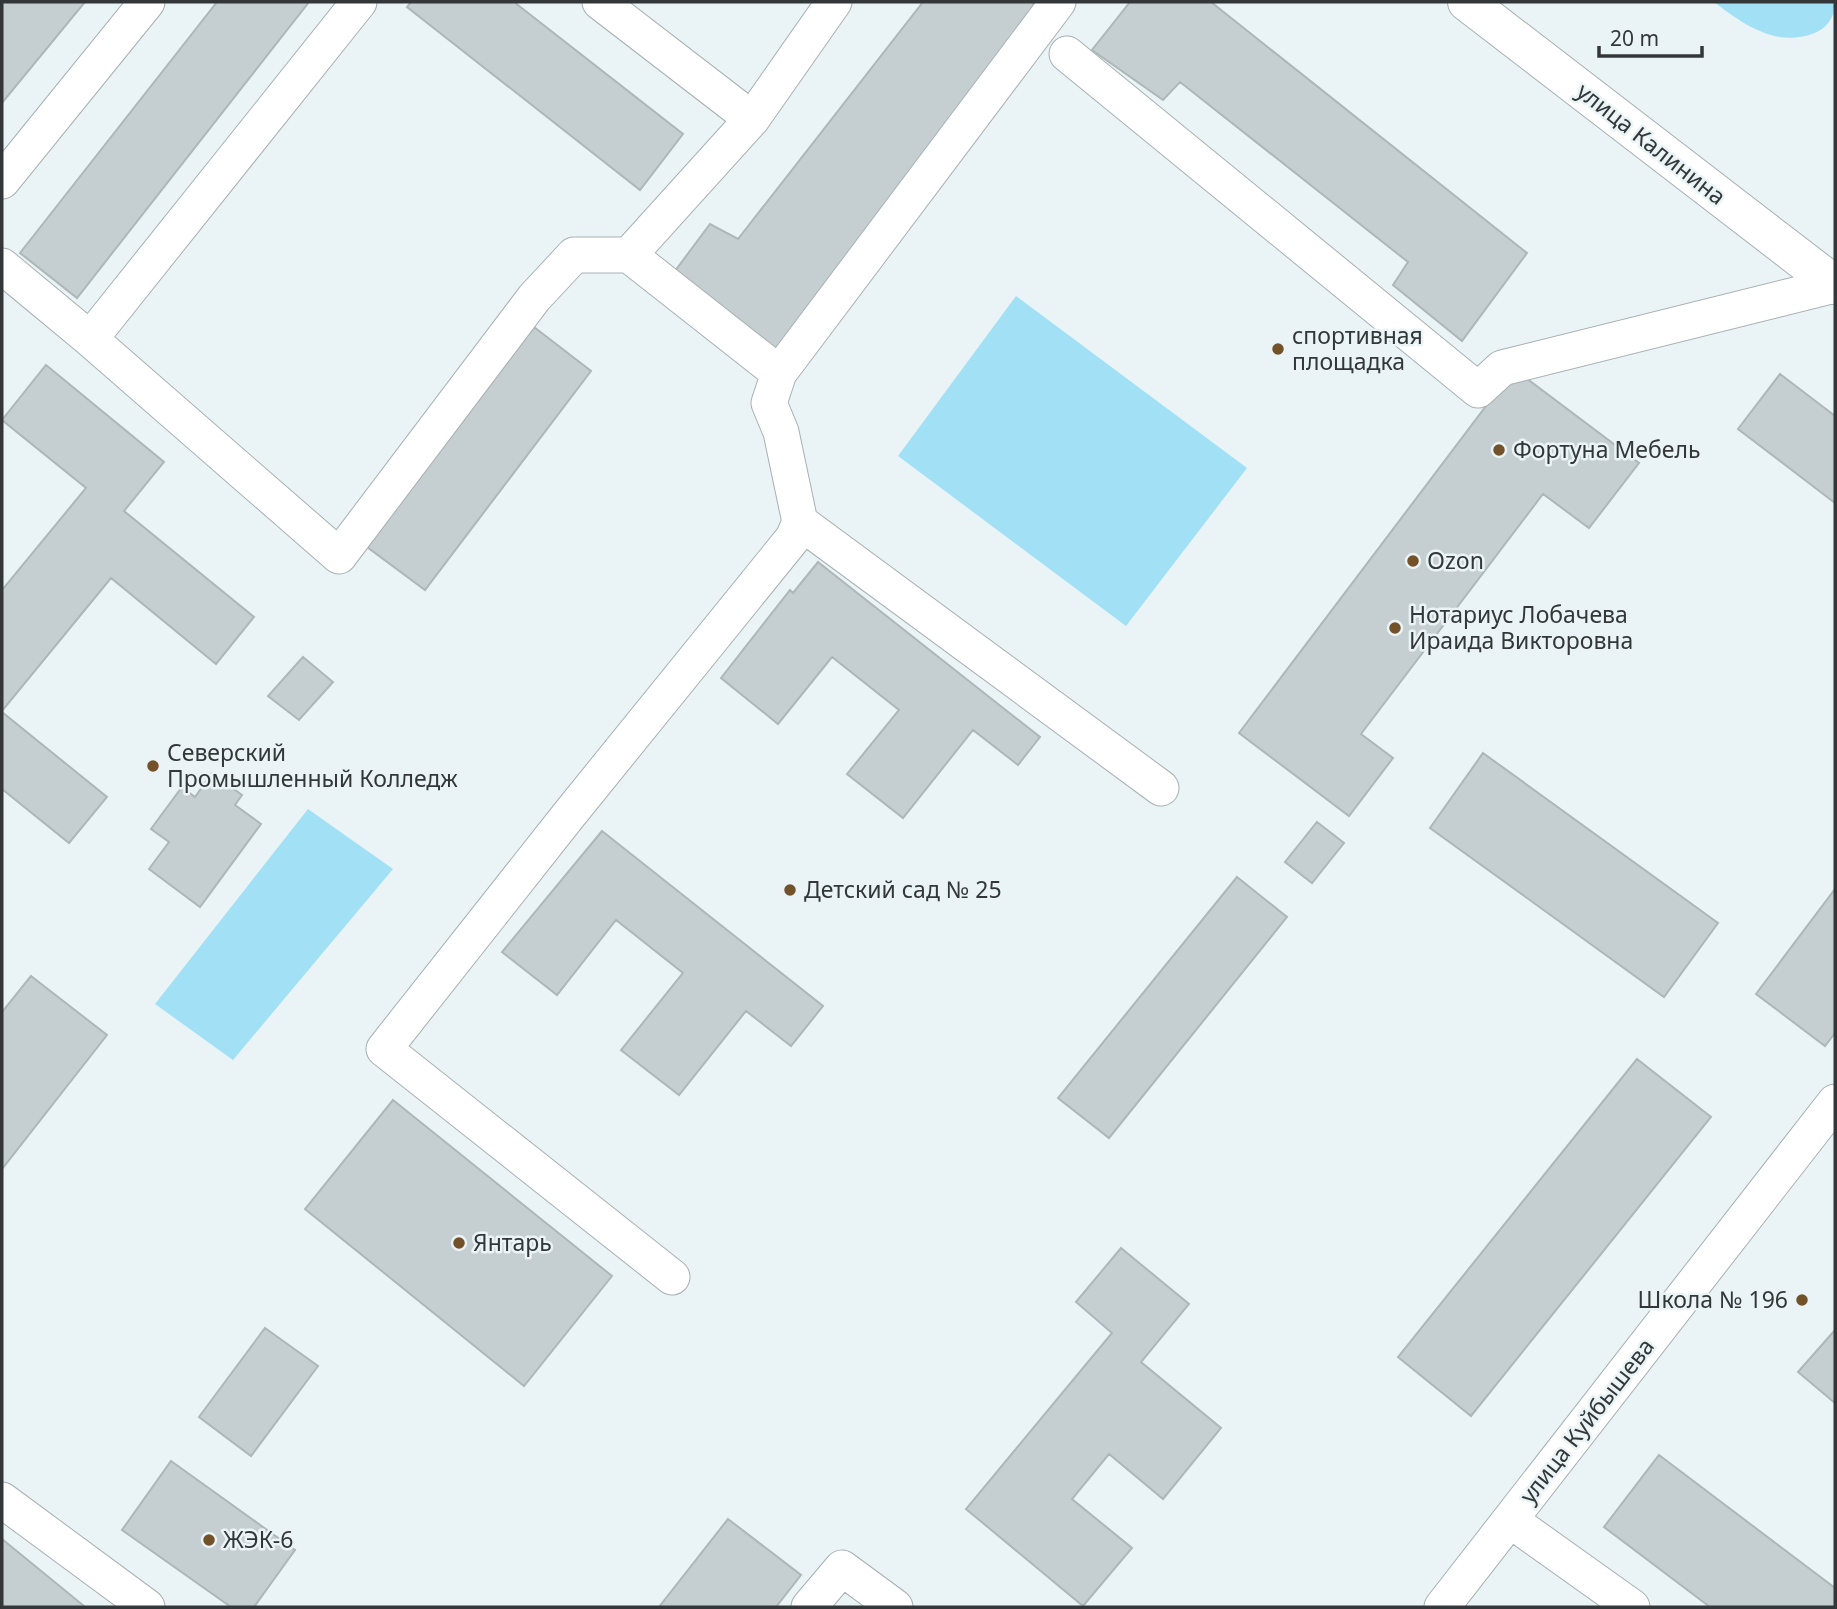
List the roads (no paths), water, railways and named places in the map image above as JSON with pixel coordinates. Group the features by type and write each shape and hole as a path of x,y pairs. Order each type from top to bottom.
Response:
{"main road":[{"name":"улица Калинина","path":"1467,2 1835,285"}],"street":[{"path":"2,181 147,2"},
{"path":"90,339 359,2"},
{"path":"600,2 752,119"},
{"path":"629,255 752,119 834,2"},
{"path":"1058,2 1068,62 1478,390 1502,368 1835,285"},
{"path":"672,1277 384,1049 793,538 800,522 781,432 769,403 779,373 1058,2"},
{"path":"2,266 339,556 534,298 574,255 629,255 779,373"},
{"path":"800,522 1161,789"},
{"name":"улица Куйбышева","path":"1442,1607 1835,1102"},
{"path":"2,1500 147,1607"},
{"path":"1510,1520 1632,1607"},
{"path":"809,1607 842,1568 895,1607"}],"place":[{"name":"спортивная площадка","path":"1278,349"},
{"name":"Фортуна Мебель","path":"1499,450"},
{"name":"Ozon","path":"1413,561"},
{"name":"Нотариус Лобачева Ираида Викторовна","path":"1395,628"},
{"name":"Северский Промышленный Колледж","path":"153,766"},
{"name":"Детский сад № 25","path":"790,890"},
{"name":"Янтарь","path":"459,1243"},
{"name":"Школа № 196","path":"1802,1300"},
{"name":"ЖЭК-6","path":"209,1540"}]}
